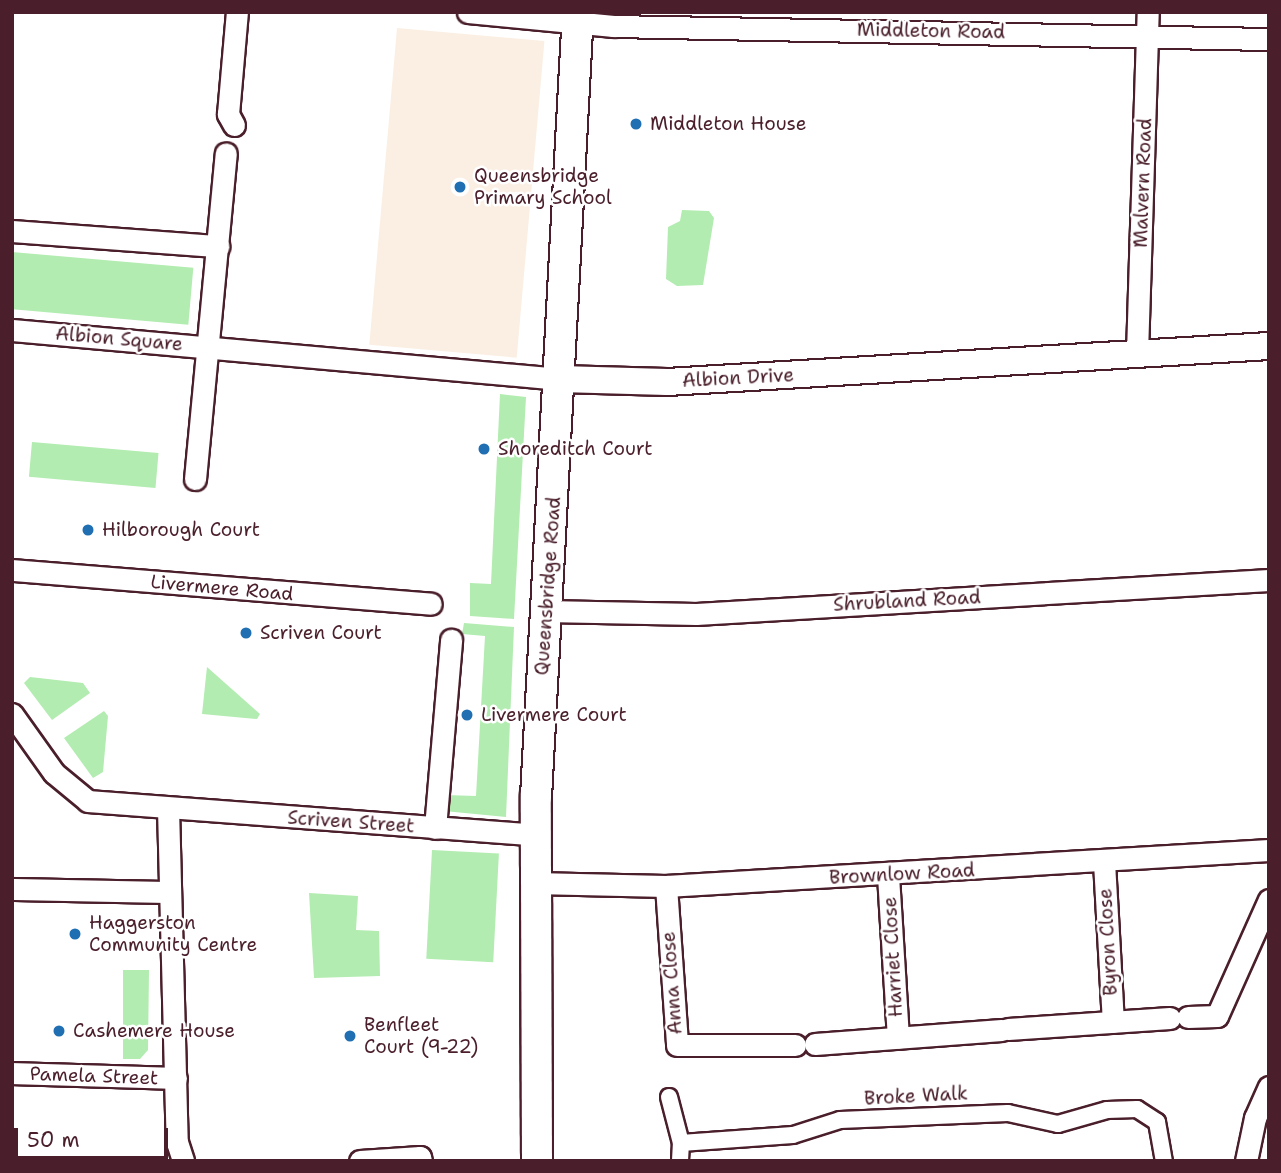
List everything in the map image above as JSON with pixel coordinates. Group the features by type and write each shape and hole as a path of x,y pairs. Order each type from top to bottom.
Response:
{"main road":[{"name":"Queensbridge Road","path":"537,1161 535,835 578,18"}],"street":[{"path":"234,125 228,114 237,12"},
{"name":"Middleton Road","path":"468,12 1147,38 1269,39"},
{"name":"Malvern Road","path":"1137,353 1148,12"},
{"name":"Albion Square","path":"12,330 207,348 226,153"},
{"path":"12,231 218,246"},
{"name":"Albion Drive","path":"207,348 560,379 667,382 1269,346"},
{"path":"195,479 207,348"},
{"name":"Livermere Road","path":"12,570 431,604"},
{"name":"Shrubland Road","path":"545,611 696,614 1269,580"},
{"path":"435,828 451,640"},
{"name":"Scriven Street","path":"12,713 54,773 76,796 115,806 535,835"},
{"path":"168,808 177,1142 183,1161"},
{"name":"Brownlow Road","path":"534,883 666,886 888,875 1269,850"},
{"name":"Byron Close","path":"1104,862 1113,1022"},
{"name":"Harriet Close","path":"888,875 898,1038"},
{"name":"Anna Close","path":"666,886 677,1045 805,1045"},
{"path":"12,889 169,892"},
{"name":"Harriet Close","path":"805,1045 1217,1016 1269,900"},
{"name":"Pamela Street","path":"12,1073 176,1078"},
{"path":"1246,1161 1255,1118 1269,1087"},
{"path":"669,1097 681,1143 680,1161"},
{"name":"Broke Walk","path":"681,1143 793,1135 840,1121 1008,1113 1058,1124 1107,1110 1138,1110 1148,1112 1157,1122 1164,1161"},
{"path":"366,1160 420,1157 421,1161"}],"shaded area":[{"name":"Queensbridge Primary School","path":"397,28 544,41 517,358 369,345"}],"green space":[{"path":"682,210 709,211 714,218 703,285 677,286 666,279 668,227 680,221"},
{"path":"12,252 193,268 188,325 12,309"},
{"path":"500,394 526,397 514,619 470,616 470,583 491,584"},
{"path":"32,442 159,453 155,488 29,477"},
{"path":"464,623 514,627 506,817 444,811 445,795 476,796 485,636 462,634"},
{"path":"207,667 260,714 257,719 202,714"},
{"path":"30,677 83,683 90,693 52,720 24,683"},
{"path":"104,711 108,716 103,772 93,778 64,738"},
{"path":"432,850 499,854 493,962 426,959"},
{"path":"309,893 358,896 356,930 379,931 380,976 314,978"},
{"path":"123,970 149,970 148,1050 140,1059 123,1059"}],"place":[{"name":"Middleton House","path":"636,124"},
{"name":"Queensbridge Primary School","path":"460,187"},
{"name":"Shoreditch Court","path":"484,449"},
{"name":"Hilborough Court","path":"88,530"},
{"name":"Scriven Court","path":"246,633"},
{"name":"Livermere Court","path":"467,715"},
{"name":"Haggerston Community Centre","path":"75,934"},
{"name":"Cashemere House","path":"59,1031"},
{"name":"Benfleet Court (9-22)","path":"350,1036"}]}
